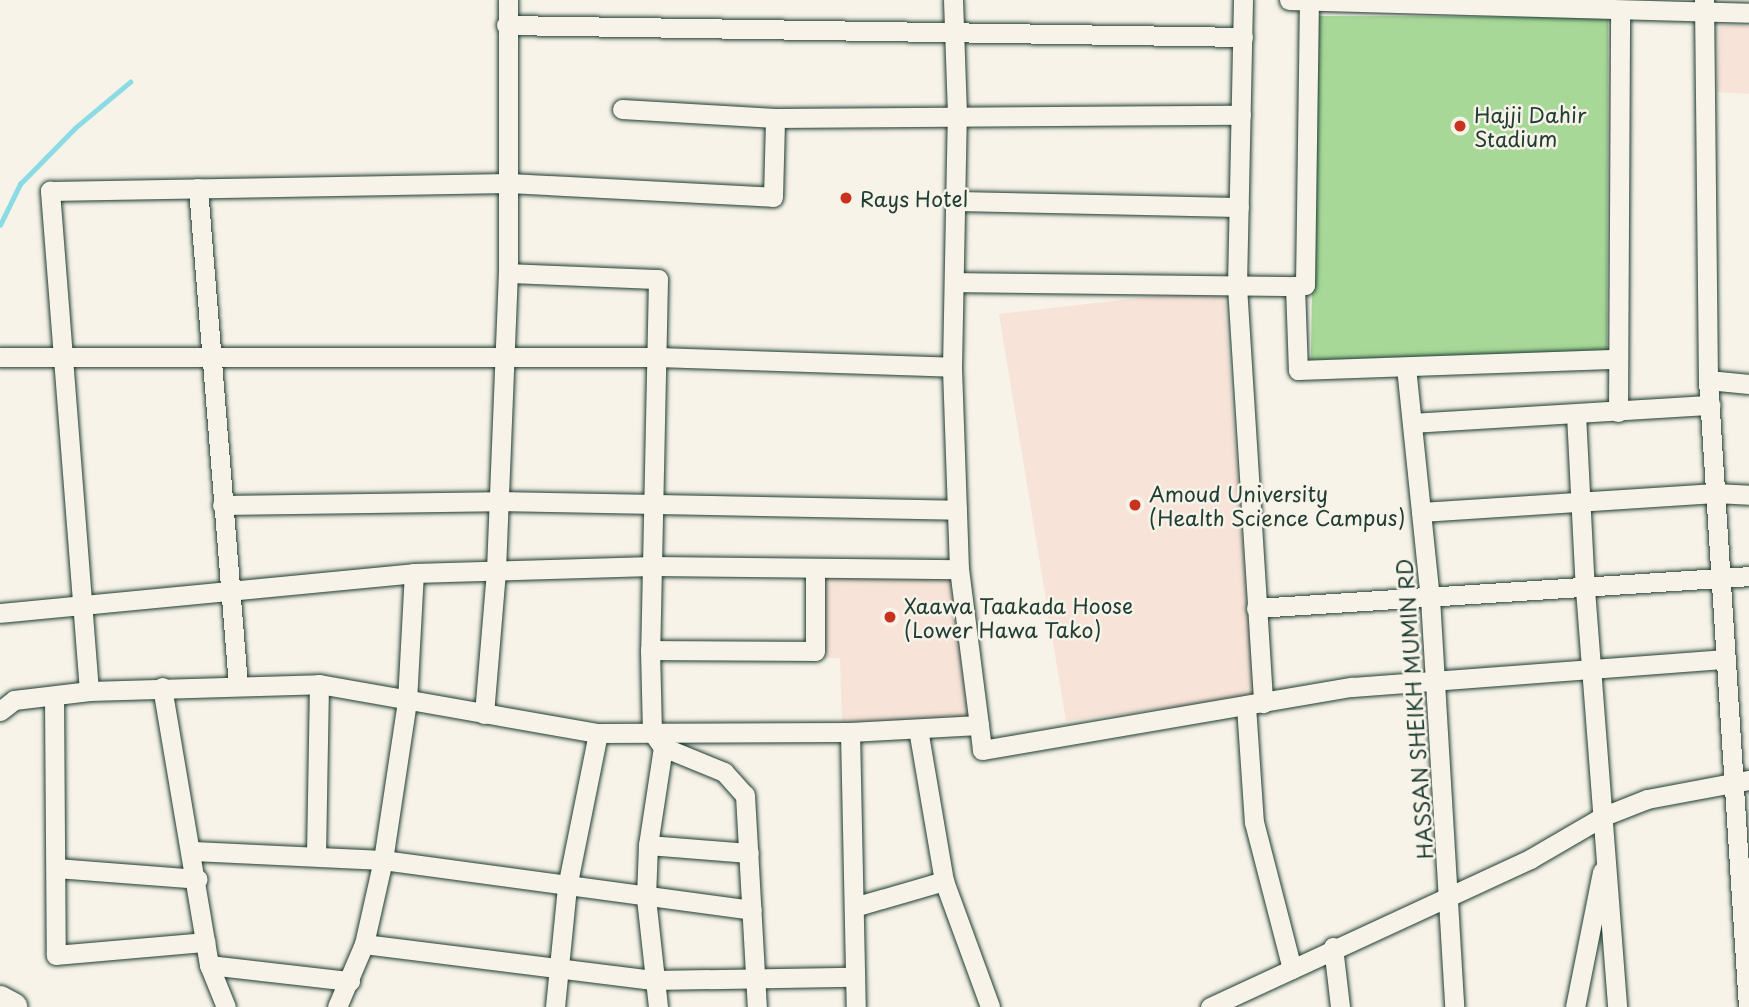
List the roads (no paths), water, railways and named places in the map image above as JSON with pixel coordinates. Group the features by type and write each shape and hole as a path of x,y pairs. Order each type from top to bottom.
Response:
{"highway":[{"path":"0,1000 13,1007"}],"street":[{"path":"484,713 496,570 496,501 508,273 508,0"},
{"path":"953,0 957,114 956,282 951,367 959,569 982,750 1352,687 1436,678 1723,659"},
{"path":"1242,0 1237,286 1256,608 1254,822 1292,968"},
{"path":"1289,0 1309,3 1620,10 1704,6 1749,13"},
{"path":"956,282 1305,285 1309,3"},
{"path":"1704,6 1708,380 1723,659 1741,780 1748,1007"},
{"path":"1618,412 1620,10"},
{"path":"506,25 1243,37"},
{"path":"622,108 775,118 957,114 1241,116"},
{"path":"89,691 60,357 50,191 509,183 773,197 775,118"},
{"path":"198,188 208,357 238,683"},
{"path":"955,201 1239,207"},
{"path":"508,273 658,279 651,505 650,650 657,740 646,898 658,1007"},
{"path":"1295,286 1298,370 1618,359"},
{"path":"0,357 657,357 951,367"},
{"name":"HASSAN SHEIKH MUMIN RD","path":"1406,367 1430,598 1451,897 1454,1007"},
{"path":"1708,380 1749,384"},
{"path":"1412,423 1710,405"},
{"path":"1576,414 1585,589 1618,1007"},
{"path":"1421,512 1715,493 1749,495"},
{"path":"222,505 496,501 957,510"},
{"path":"0,613 414,573 652,566 959,569"},
{"path":"650,650 815,651 816,568"},
{"path":"337,1007 364,944 383,860 407,701 414,573"},
{"path":"1256,608 1585,589 1749,576"},
{"path":"5,704 89,691 238,683 319,684 598,733 657,740 979,725"},
{"path":"316,856 319,684"},
{"path":"162,687 198,879 209,965 226,1007"},
{"path":"54,696 56,955 205,942"},
{"path":"918,729 944,881 990,1007"},
{"path":"850,732 853,977 856,1007"},
{"path":"555,1007 567,887 598,733"},
{"path":"657,740 711,765 736,782 745,795 757,1007"},
{"path":"1210,1007 1246,999 1292,968 1333,947 1451,897 1530,859 1604,816 1647,799 1741,780"},
{"path":"648,845 749,853"},
{"path":"1575,1007 1606,850"},
{"path":"193,851 383,860 646,898 752,910"},
{"path":"56,868 198,879"},
{"path":"854,907 944,881"},
{"path":"364,944 559,966 653,980 755,981 853,977"},
{"path":"1333,947 1340,1007"},
{"path":"209,965 349,981"}],"waterway":[{"path":"0,225 20,184 75,128 130,82"}],"place":[{"name":"Hajji Dahir Stadium","path":"1460,126"},
{"name":"Rays Hotel","path":"846,198"},
{"name":"Amoud University (Health Science Campus)","path":"1135,505"},
{"name":"Xaawa Taakada Hoose (Lower Hawa Tako)","path":"890,617"}]}
